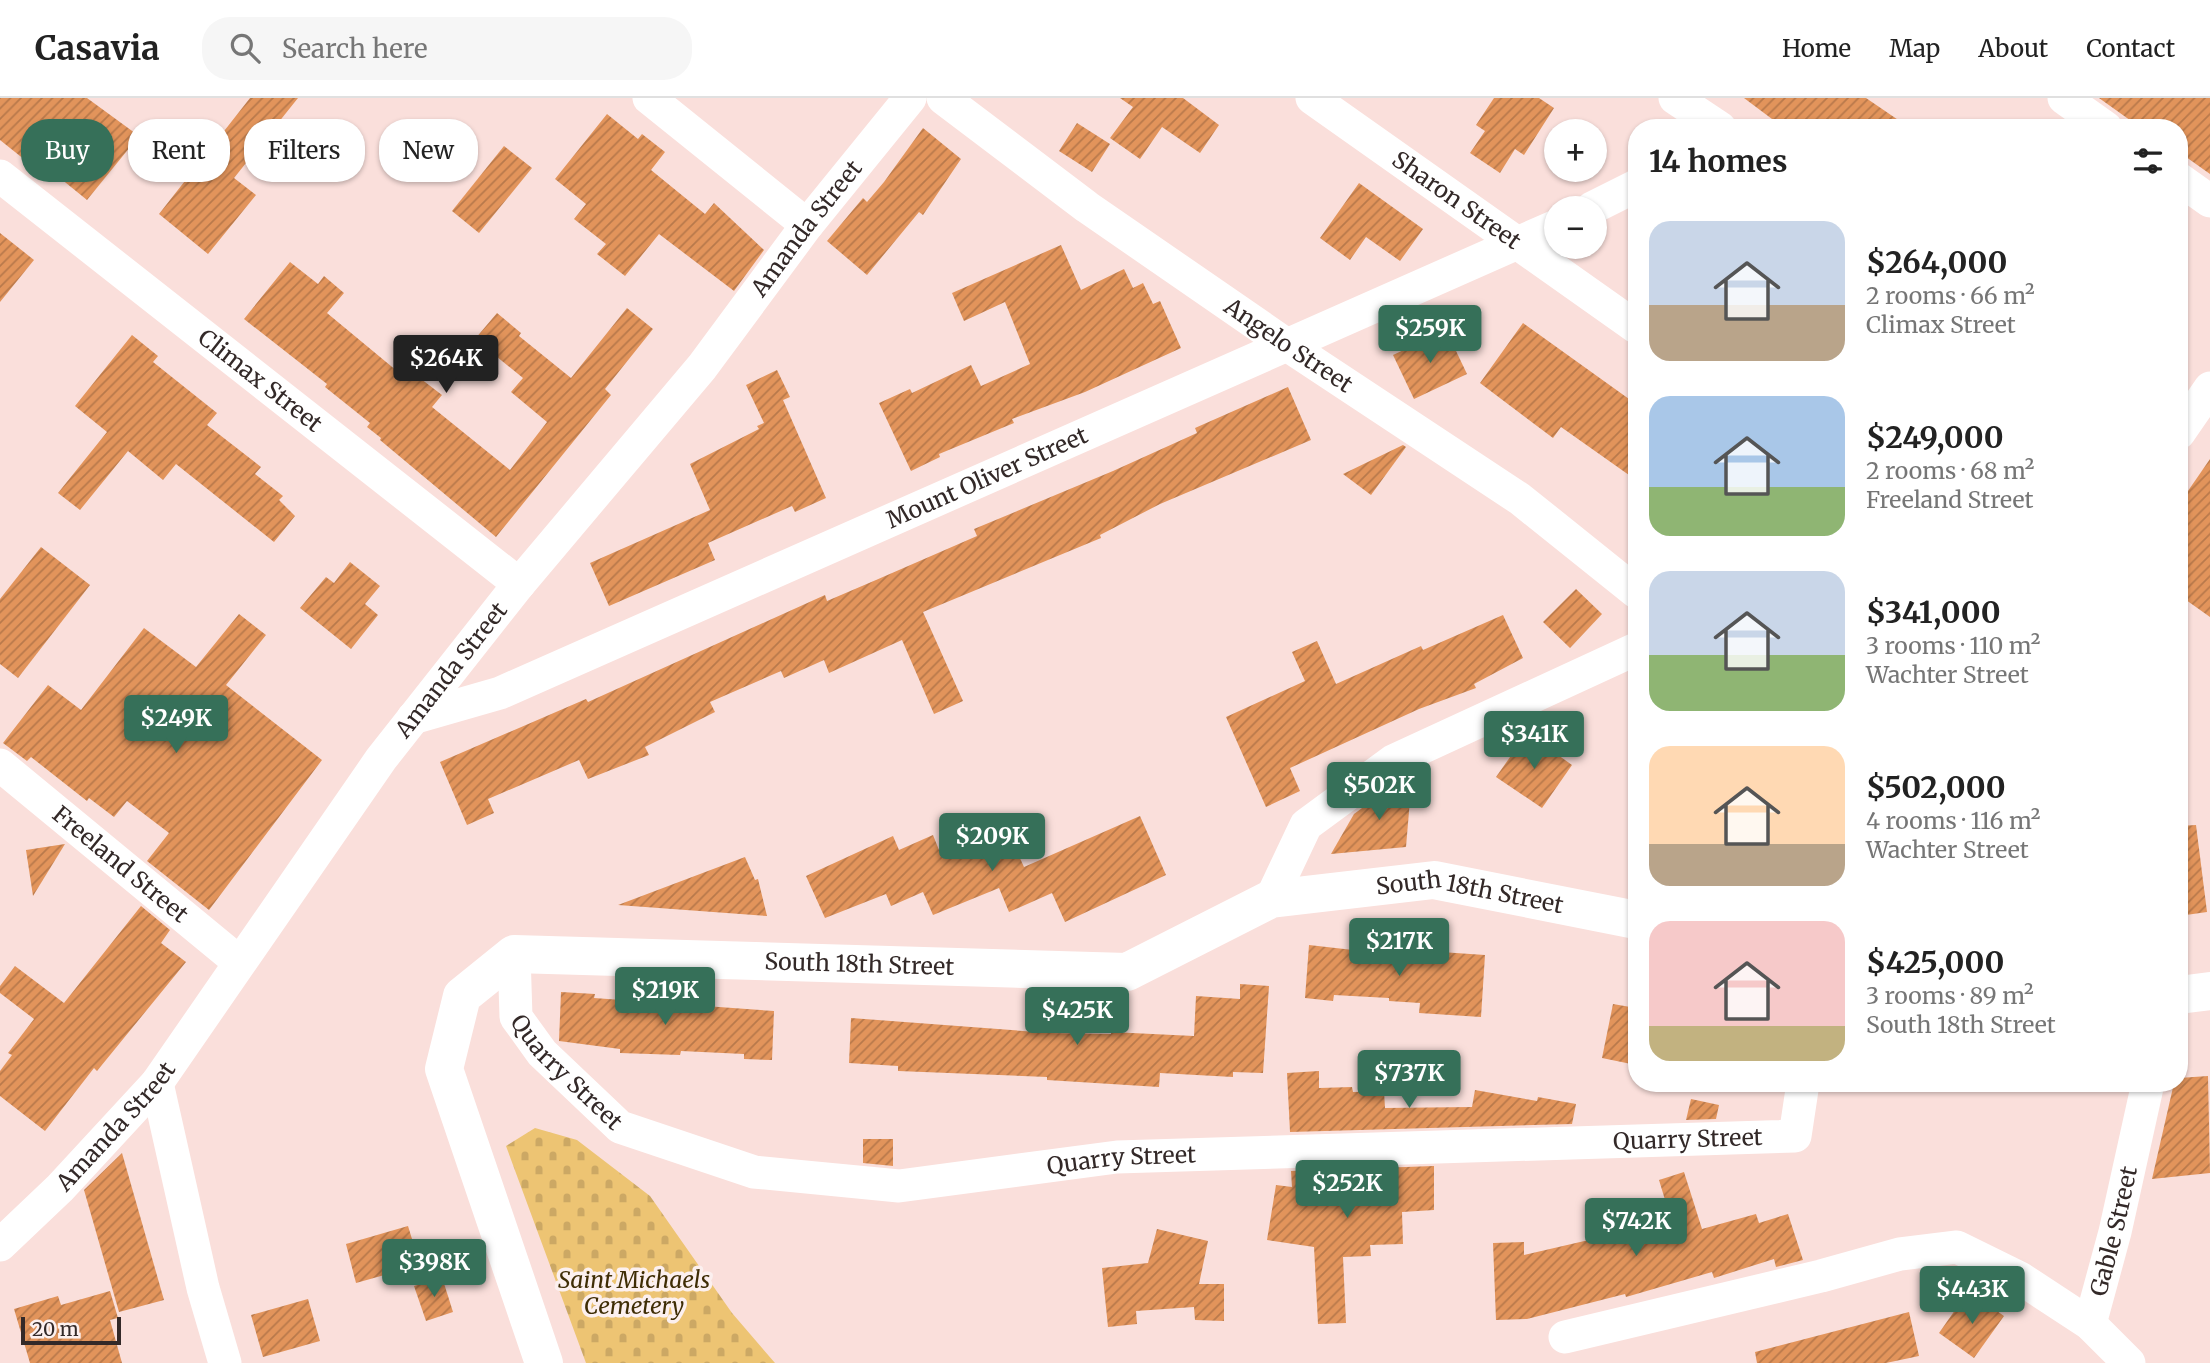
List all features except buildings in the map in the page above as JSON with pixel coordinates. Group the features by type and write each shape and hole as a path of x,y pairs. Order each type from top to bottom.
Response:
{"main road":[{"name":"South 18th Street","path":"514,954 1127,972 1271,899 1434,880 1628,918"},
{"path":"514,954 462,996 444,1069 544,1363"},
{"path":"2188,994 2210,991"}],"street":[{"path":"649,98 807,225"},
{"name":"Amanda Street","path":"0,1245 60,1188 157,1083 239,962 413,718 519,584 702,367 807,225 909,98"},
{"name":"Angelo Street","path":"943,98 1087,207 1287,345 1520,499 1628,587"},
{"name":"Sharon Street","path":"1312,98 1628,321"},
{"path":"1675,98 1706,119"},
{"path":"2064,98 2093,119"},
{"name":"Climax Street","path":"0,176 519,584"},
{"path":"2188,185 2210,201"},
{"path":"1607,201 1628,191"},
{"name":"Mount Oliver Street","path":"413,718 500,693 1544,232"},
{"path":"2188,419 2210,388"},
{"path":"1271,899 1306,825 1393,761 1628,653"},
{"name":"Freeland Street","path":"0,765 239,962"},
{"name":"Quarry Street","path":"514,954 516,1017 542,1053 620,1127 767,1174 899,1186 1118,1157 1795,1136 1802,1092"},
{"path":"157,1083 203,1288 225,1363"},
{"name":"Gable Street","path":"2129,1363 2090,1324 2115,1232 2146,1092"},
{"path":"1565,1337 1821,1276 1900,1254 1957,1247 2020,1278 2090,1324"}],"green space":[{"name":"Saint Michaels Cemetery","path":"535,1128 577,1140 650,1196 732,1313 775,1363 586,1363 506,1146"}]}
